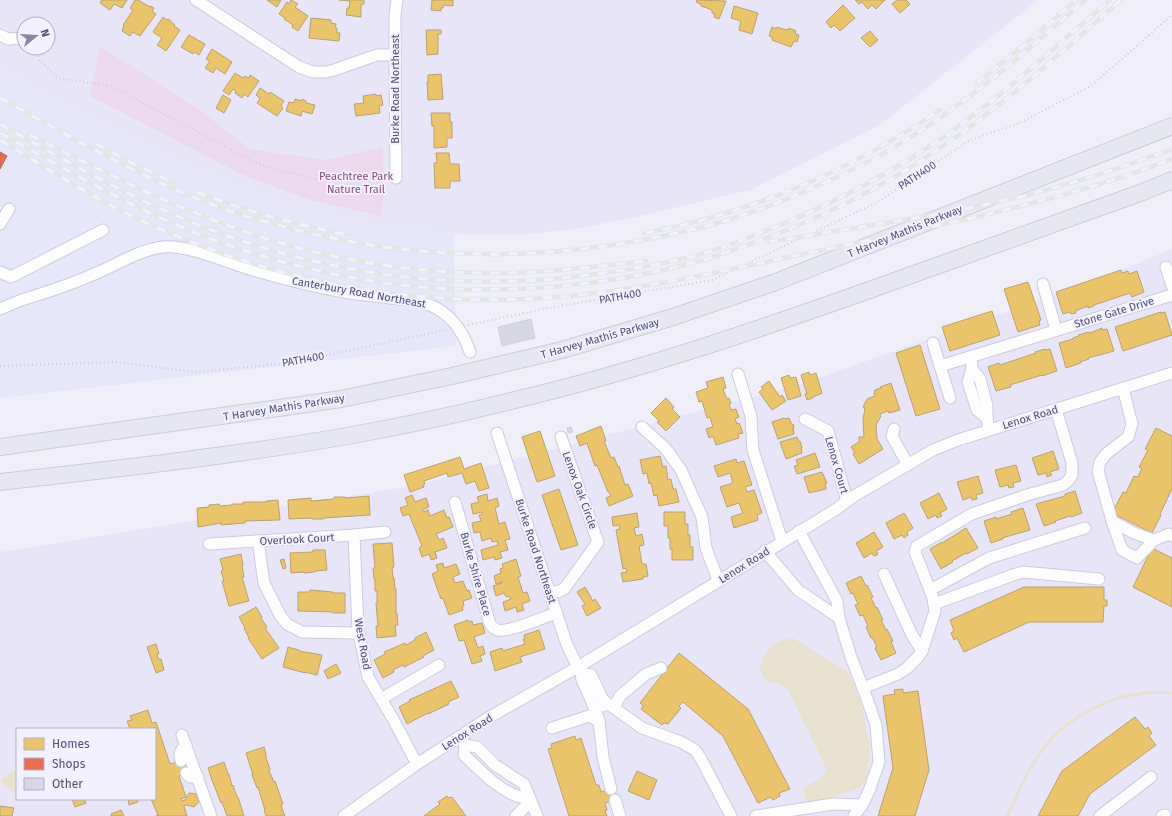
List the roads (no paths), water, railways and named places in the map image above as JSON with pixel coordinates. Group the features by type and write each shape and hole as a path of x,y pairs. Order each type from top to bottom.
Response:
{"highway":[{"name":"T Harvey Mathis Parkway","path":"0,447 286,408 341,399 507,364 575,346 670,318 773,283 1172,126"},
{"path":"0,482 104,470 348,436 460,413 571,386 681,354 786,320 1140,193 1172,180"},
{"path":"0,490 104,470"}],"street":[{"path":"196,0 299,67 313,72 326,72 334,70 377,55 394,55"},
{"name":"Burke Road Northeast","path":"396,178 394,55 397,0"},
{"path":"0,35 8,39 16,38"},
{"path":"0,224 9,209"},
{"path":"0,272 11,277 103,230"},
{"name":"Canterbury Road Northeast","path":"0,309 98,273 145,250 164,247 184,248 252,270 302,283 430,305 446,314 459,327 466,339 470,352"},
{"path":"1166,267 1172,286"},
{"path":"1043,284 1056,330"},
{"name":"Stone Gate Drive","path":"940,366 1172,294"},
{"path":"933,343 950,398"},
{"path":"971,357 972,369 968,382 977,410 987,418"},
{"path":"972,369 980,379 988,406 987,418 991,430"},
{"name":"Lenox Road","path":"344,816 418,764 462,740 488,718 580,670 718,580 933,450 958,440 1172,373"},
{"path":"738,374 751,416 753,450 782,541"},
{"path":"1122,388 1132,424 1128,437 1106,454 1100,462 1098,471 1112,521 1122,550 1137,558 1154,540 1169,534 1172,536"},
{"path":"972,396 984,392"},
{"path":"863,688 898,674 907,668 922,651 935,611 930,590 915,552 917,546 972,514 1027,495 1063,485 1068,481 1072,475 1072,463 1056,409"},
{"name":"Lenox Court","path":"805,419 828,431 847,501"},
{"path":"642,427 666,449 681,470 702,516 706,548 718,580"},
{"path":"894,429 892,436 908,465"},
{"name":"Burke Road Northeast","path":"497,433 567,645 580,670 582,680 596,695 603,758 611,789"},
{"name":"Lenox Oak Circle","path":"550,593 565,588 598,542 561,437"},
{"name":"Burke Shire Place","path":"455,502 492,627 498,630 512,629 556,613"},
{"path":"1112,521 1134,533 1154,540"},
{"path":"930,590 989,558 1086,528"},
{"path":"799,531 837,601 839,618 851,657 876,725 879,762 869,791 862,805 854,816"},
{"name":"Overlook Court","path":"209,544 385,532"},
{"name":"West Road","path":"354,535 359,632 368,676 418,764"},
{"path":"258,541 264,583 280,615 287,624 302,632 359,632"},
{"path":"765,551 798,590 803,590 813,596 816,602 839,618"},
{"path":"934,604 1013,574 1023,572 1099,579"},
{"path":"884,574 912,635 922,651"},
{"path":"816,602 832,592"},
{"path":"381,699 439,665"},
{"path":"614,707 620,696 646,674 661,668"},
{"path":"596,695 642,728 682,742 695,750 731,816"},
{"path":"552,728 589,716 599,721"},
{"path":"181,761 179,755 184,740 211,816"},
{"path":"462,740 477,747 495,765 524,784 537,816"},
{"path":"462,740 464,755 485,775 501,788 518,797 530,800"},
{"path":"485,775 495,765"},
{"path":"186,773 190,777 198,778"},
{"path":"1100,816 1151,777"},
{"path":"516,816 530,800"},
{"path":"615,800 620,816"},
{"path":"756,816 833,804 862,805"}],"waterway":[{"path":"1007,816 1036,759 1048,743 1062,729 1078,717 1114,700 1133,695 1172,693"}],"railway":[{"path":"977,83 1076,0"},
{"path":"0,98 141,174 170,187 230,211 293,229 337,239 425,251 469,254 514,254 558,251 647,239 708,226 774,204 846,173 903,142 940,118 1004,70 1085,0"},
{"path":"0,124 110,184 167,212 263,248 341,267 380,274 420,278 499,282 570,277 661,264 715,250 807,214 878,178 934,144 962,124 1012,84 1110,0"},
{"path":"0,133 54,163 165,220 245,251 314,270 385,283 444,289 516,289 587,283 623,278 708,259 809,221 858,197 905,171 954,139 1028,81 1121,0"},
{"path":"645,233 724,214 799,187 871,152 940,110"},
{"path":"30,135 127,183 202,216 260,237 294,247 362,262 432,271 502,273 538,272 646,261"},
{"path":"0,140 75,186 122,211 171,234 274,270 327,283 381,292 435,298 490,300 580,295 651,285 722,271 1002,211 1087,188 1172,159"},
{"path":"96,144 175,183"},
{"path":"769,242 946,213 1025,196 1095,176 1172,149"},
{"path":"197,192 272,217 349,235"}],"park label":[{"name":"Peachtree Park Nature Trail","path":"356,182"}]}
